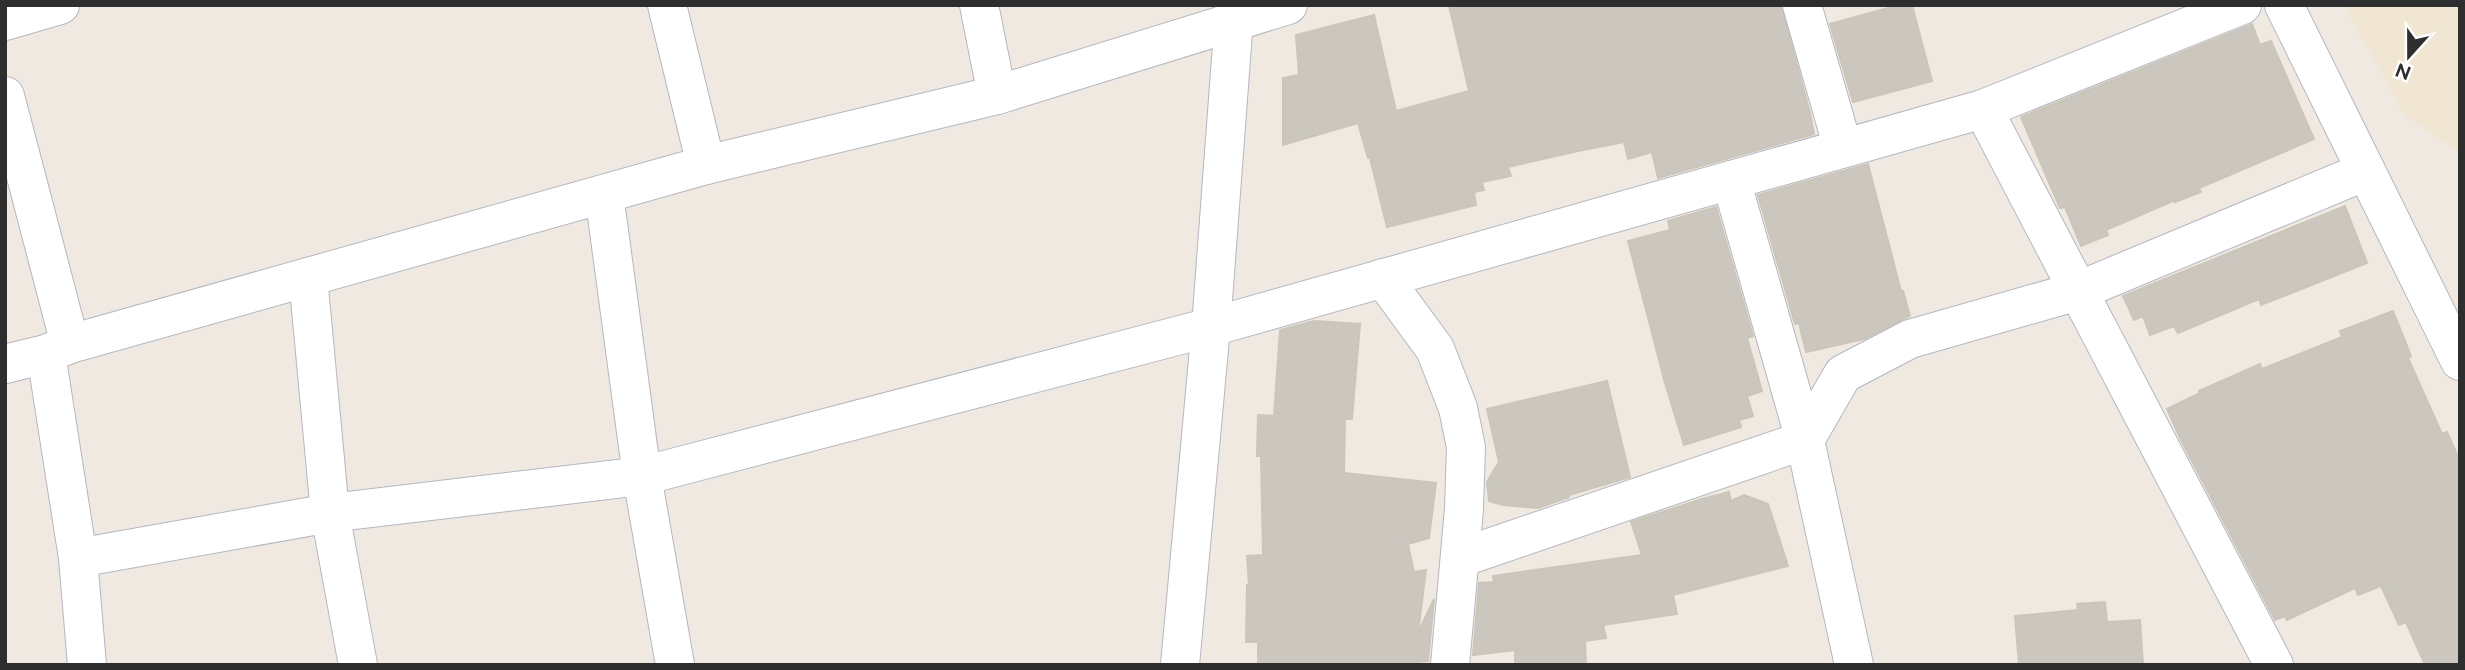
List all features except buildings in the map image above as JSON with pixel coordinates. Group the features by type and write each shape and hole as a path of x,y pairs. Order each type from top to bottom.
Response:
{"street":[{"path":"5,21 60,5"},
{"path":"667,5 706,165"},
{"path":"979,5 997,95"},
{"path":"5,364 706,165 997,95 1235,13 1288,5"},
{"path":"1802,5 1843,148"},
{"path":"78,558 330,513 642,476 1211,327 1983,109 2242,5"},
{"path":"2284,5 2460,361"},
{"path":"1180,665 1211,327 1235,13"},
{"path":"5,96 18,202 58,349 87,665"},
{"path":"1983,109 2274,665"},
{"path":"1460,558 1805,440 1843,374 1909,339 2078,291 2366,171"},
{"path":"1731,180 1805,440 1854,665"},
{"path":"604,194 642,476 675,665"},
{"path":"308,277 330,513 358,665"},
{"path":"1383,278 1435,349 1458,408 1466,447 1460,558 1450,665"}],"shaded area":[{"path":"2344,5 2460,5 2460,153 2405,115"}]}
